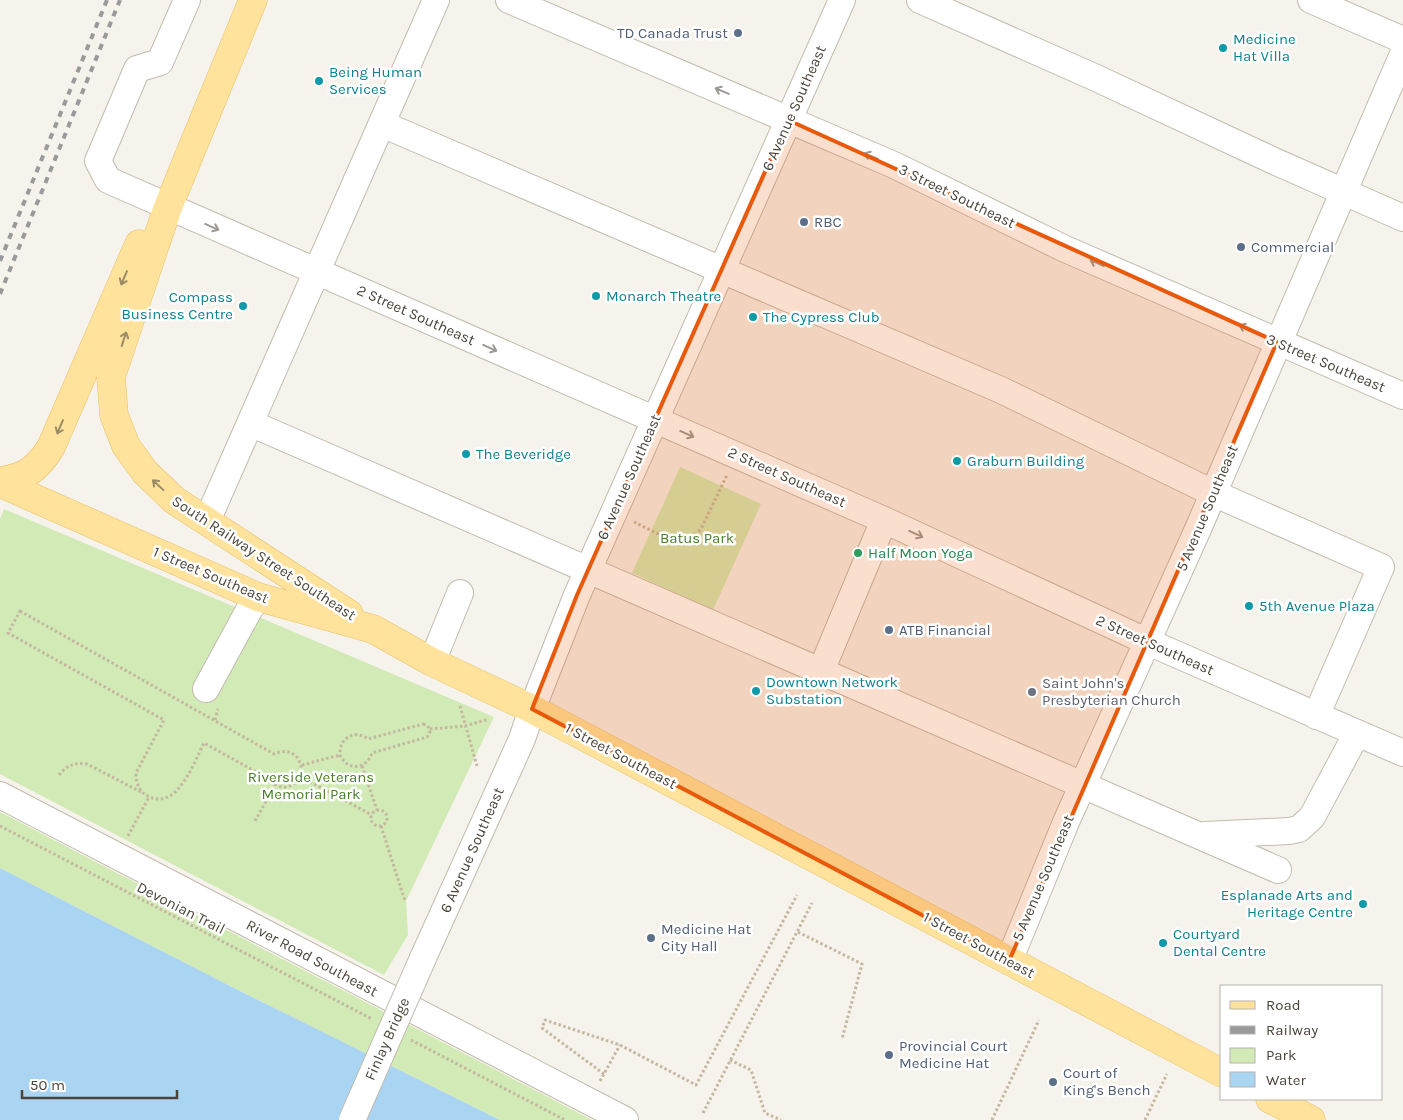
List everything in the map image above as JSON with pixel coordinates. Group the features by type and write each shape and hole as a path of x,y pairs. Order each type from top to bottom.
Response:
{"main road":[{"name":"South Railway Street Southeast","path":"253,0 168,207 112,377 114,415 126,446 145,472 174,500 373,629"},
{"name":"South Railway Street Southeast","path":"0,482 24,476 43,460 51,446 137,247 168,207"},
{"name":"1 Street Southeast","path":"0,482 258,597 373,629 432,662 532,709 1220,1072"},
{"path":"1272,1100 1311,1120"}],"street":[{"name":"2 Street Southeast","path":"187,0 160,62 137,69 98,161 108,180 884,520 1148,642 1403,753"},
{"path":"207,521 436,0"},
{"name":"3 Street Southeast","path":"509,0 894,165 1063,248 1403,396"},
{"name":"6 Avenue Southeast","path":"423,958 522,739 532,709 588,570 842,0"},
{"path":"920,0 1403,218"},
{"path":"1311,0 1403,40"},
{"name":"5 Avenue Southeast","path":"1009,961 1083,784 1148,642 1403,54"},
{"path":"382,124 1001,390 1213,493 1381,567 1316,716"},
{"path":"250,424 821,670 1278,870"},
{"path":"821,670 884,520"},
{"path":"432,662 460,593"},
{"path":"206,689 258,597"},
{"path":"1200,835 1289,832 1299,829 1312,817 1357,733"},
{"name":"River Road Southeast","path":"0,795 625,1120"},
{"name":"Finlay Bridge","path":"352,1120 423,958"}],"path":[{"path":"613,513 672,539 688,539 696,535 701,529 736,455"},
{"path":"59,775 71,765 87,764 156,800 170,797 176,792 204,743 269,779 275,785 287,787 293,785 301,777 302,765 296,755 291,752 285,751 274,754 20,611 8,632 164,720 136,773 136,781 143,793"},
{"path":"460,706 477,766"},
{"path":"430,729 465,726 489,719"},
{"path":"423,724 427,725 430,729 430,733 425,738 372,753 370,759 362,766 357,767 346,764 340,755 344,739 353,734 364,736 368,739 423,724"},
{"path":"302,765 340,755"},
{"path":"362,766 377,810"},
{"path":"301,777 372,815"},
{"path":"255,821 275,785"},
{"path":"377,810 382,810 388,818 385,824 381,826 375,825 371,820 372,815 377,810"},
{"name":"Devonian Trail","path":"0,826 380,1024"},
{"path":"381,826 406,901"},
{"path":"620,1045 604,1074 542,1028 545,1020 620,1045 696,1085 797,895"},
{"path":"703,1113 812,903"},
{"path":"798,932 862,964 842,1039"},
{"path":"992,1120 1039,1020"},
{"path":"406,1038 565,1120"},
{"path":"730,1060 750,1070 765,1113 781,1120"},
{"path":"1145,1120 1167,1074"}],"highlighted area":[{"path":"788,120 1277,342 1009,961 532,709 577,595"}],"green space":[{"name":"Batus Park","path":"680,467 761,504 713,610 632,573"},
{"name":"Riverside Veterans Memorial Park","path":"4,509 494,717 406,901 408,935 384,975 0,774 0,519"},
{"path":"0,812 592,1120 500,1120 234,988 0,868"}],"water":[{"path":"0,868 234,988 500,1120 0,1120"}],"railway":[{"path":"0,261 107,0"},
{"path":"0,294 120,0"}],"place":[{"name":"TD Canada Trust","path":"738,33"},
{"name":"Medicine Hat Villa","path":"1223,48"},
{"name":"Being Human Services","path":"319,81"},
{"name":"RBC","path":"804,222"},
{"name":"Commercial","path":"1241,247"},
{"name":"Monarch Theatre","path":"596,296"},
{"name":"Compass Business Centre","path":"243,306"},
{"name":"The Cypress Club","path":"753,317"},
{"name":"The Beveridge","path":"466,454"},
{"name":"Graburn Building","path":"957,461"},
{"name":"Half Moon Yoga","path":"858,553"},
{"name":"5th Avenue Plaza","path":"1249,606"},
{"name":"ATB Financial","path":"889,630"},
{"name":"Downtown Network Substation","path":"756,691"},
{"name":"Saint John's Presbyterian Church","path":"1032,692"},
{"name":"Esplanade Arts and Heritage Centre","path":"1363,904"},
{"name":"Medicine Hat City Hall","path":"651,938"},
{"name":"Courtyard Dental Centre","path":"1163,943"},
{"name":"Provincial Court Medicine Hat","path":"889,1055"},
{"name":"Court of King's Bench","path":"1053,1082"}]}
